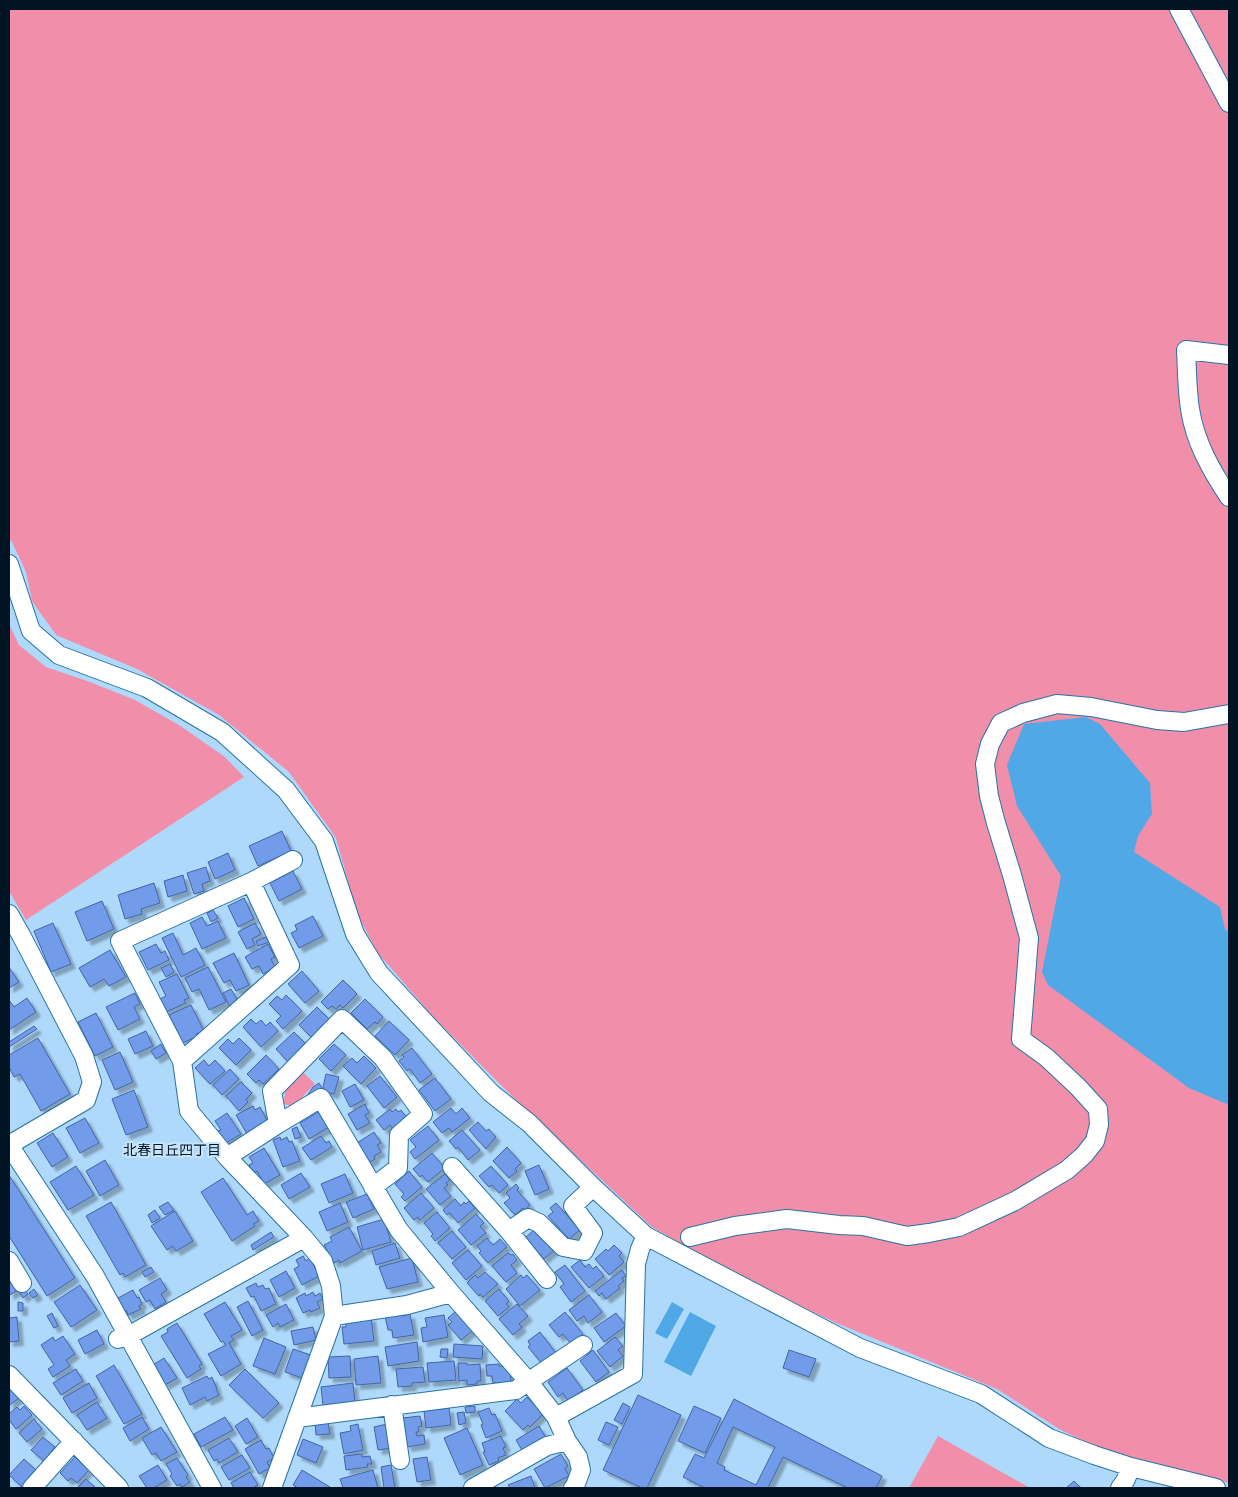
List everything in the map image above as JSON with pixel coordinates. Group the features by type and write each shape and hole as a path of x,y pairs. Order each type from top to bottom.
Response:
{"street":[{"path":"1179,9 1229,103"},
{"path":"1229,355 1186,350 1190,409 1197,438 1208,463 1229,498"},
{"path":"9,564 31,632 59,655 147,688 222,732 286,790 324,841 355,934 379,973 492,1093 529,1123 593,1187 646,1236 860,1348 981,1394 1049,1438 1130,1467 1216,1488"},
{"path":"690,1237 735,1226 787,1220 863,1226 907,1236 959,1227 1015,1201 1067,1170 1084,1155 1095,1141 1099,1125 1098,1109 1046,1057 1021,1038 1029,938 989,796 984,764 990,744 1001,723 1023,713 1057,704 1090,707 1157,720 1184,722 1229,714"},
{"path":"272,1488 334,1316 331,1286 323,1260 227,1157 189,1111 182,1061 120,941 251,882 294,860"},
{"path":"182,1061 290,965 251,882"},
{"path":"9,914 22,935 84,1056 92,1082 86,1100 9,1145 95,1276 123,1338 212,1488"},
{"path":"278,1124 272,1091 342,1019 384,1058 423,1114 399,1135 398,1168 373,1187"},
{"path":"227,1157 321,1098 399,1230 528,1381 556,1417 578,1457 581,1470 573,1488"},
{"path":"452,1167 510,1231 546,1279"},
{"path":"510,1231 528,1218 539,1223 563,1247 584,1251 593,1233 573,1206 593,1187"},
{"path":"556,1417 633,1374 636,1264 646,1236"},
{"path":"123,1338 304,1238"},
{"path":"9,1262 22,1283"},
{"path":"334,1316 406,1305 451,1293"},
{"path":"298,1418 516,1390 582,1345"},
{"path":"9,1375 119,1488"},
{"path":"392,1405 400,1460"},
{"path":"32,1488 74,1441"},
{"path":"473,1488 548,1446 568,1441"},
{"path":"1120,1488 1125,1481 1130,1467"}],"shaded area":[{"path":"9,9 1229,9 1229,1483 1103,1450 1059,1429 997,1389 834,1322 734,1274 652,1227 515,1099 436,1020 377,952 357,913 336,838 289,772 219,715 137,669 56,635 32,601 26,572 9,539"},
{"path":"9,624 19,645 46,667 135,700 179,725 225,757 244,777 26,920 9,891"},
{"path":"302,1071 315,1084 295,1107 284,1104 287,1089"},
{"path":"938,1436 1030,1488 909,1488"}],"water":[{"path":"1086,717 1100,724 1150,783 1152,814 1138,836 1134,852 1220,907 1225,929 1229,932 1229,1105 1189,1088 1048,985 1042,972 1061,876 1017,806 1007,765 1024,724"},
{"path":"672,1302 684,1309 667,1339 655,1333"},
{"path":"690,1312 716,1326 691,1376 664,1362"}],"building":[{"path":"282,831 291,851 258,866 249,846"},
{"path":"228,853 235,870 215,879 208,862"},
{"path":"206,867 210,881 202,884 204,891 194,894 187,873"},
{"path":"293,871 302,889 279,901 270,883"},
{"path":"183,875 187,891 168,897 164,881"},
{"path":"154,883 160,903 141,909 142,914 125,919 118,895"},
{"path":"244,898 254,919 238,927 228,906"},
{"path":"102,901 114,929 87,941 75,912"},
{"path":"213,910 218,918 211,922 207,913"},
{"path":"313,916 323,936 299,948 291,933 297,930 295,925"},
{"path":"202,917 207,926 218,921 226,938 202,949 190,923"},
{"path":"53,923 71,964 51,972 34,931"},
{"path":"255,923 261,934 252,939 255,945 247,949 238,932"},
{"path":"173,933 183,955 196,948 205,965 181,977 162,938"},
{"path":"266,937 269,942 258,946 256,941"},
{"path":"156,944 161,953 165,951 169,960 148,970 139,952"},
{"path":"268,944 275,957 271,959 275,967 263,974 259,966 252,969 245,957"},
{"path":"110,950 126,977 109,986 104,979 90,987 79,968"},
{"path":"234,953 249,985 236,991 230,980 224,983 213,963"},
{"path":"170,964 174,972 166,977 161,968"},
{"path":"9,967 19,982 9,988"},
{"path":"208,967 226,1002 209,1010 199,989 192,992 185,978"},
{"path":"302,971 319,991 305,1003 288,984"},
{"path":"177,974 189,998 184,1000 186,1003 166,1012 160,999 166,996 159,982"},
{"path":"343,980 357,994 343,1008 340,1005 336,1009 332,1006 328,1009 321,1002"},
{"path":"231,989 239,1003 230,1007 223,993"},
{"path":"135,993 140,1004 134,1007 140,1019 118,1030 106,1007"},
{"path":"286,995 302,1011 283,1029 276,1021 281,1016 269,1004 277,996 282,1000"},
{"path":"27,998 36,1012 9,1030 9,1000 14,1007"},
{"path":"365,999 383,1017 377,1024 375,1022 367,1029 351,1013"},
{"path":"191,1005 204,1031 183,1043 169,1015"},
{"path":"317,1007 330,1020 312,1038 299,1025"},
{"path":"96,1013 113,1047 95,1056 78,1022"},
{"path":"251,1019 256,1024 261,1020 266,1026 270,1022 278,1031 261,1047 243,1027"},
{"path":"389,1021 409,1040 395,1055 375,1036"},
{"path":"34,1026 37,1029 9,1047 9,1042"},
{"path":"146,1031 153,1046 135,1054 128,1039"},
{"path":"294,1032 306,1044 288,1062 276,1049"},
{"path":"38,1038 70,1094 41,1111 20,1074 14,1077 9,1067 9,1055"},
{"path":"239,1038 251,1050 236,1065 219,1048 228,1039 233,1044"},
{"path":"161,1044 166,1053 156,1059 151,1051"},
{"path":"334,1044 346,1055 331,1071 319,1059"},
{"path":"412,1048 432,1074 420,1083 410,1069 407,1071 399,1061 404,1057 402,1055"},
{"path":"120,1052 133,1082 115,1090 102,1060"},
{"path":"266,1055 279,1069 263,1084 259,1080 256,1083 247,1074"},
{"path":"364,1056 376,1068 361,1084 343,1066 352,1058 357,1063"},
{"path":"204,1060 209,1066 215,1060 225,1071 210,1084 195,1068"},
{"path":"230,1069 239,1079 222,1095 213,1085"},
{"path":"326,1074 339,1077 334,1094 326,1092 323,1087"},
{"path":"380,1076 397,1097 384,1108 367,1086"},
{"path":"435,1078 451,1099 435,1111 419,1090"},
{"path":"241,1082 252,1093 246,1099 248,1102 239,1111 226,1096"},
{"path":"319,1083 324,1091 309,1100 307,1096 313,1087"},
{"path":"355,1084 364,1100 350,1107 342,1091"},
{"path":"134,1090 148,1127 126,1135 112,1099"},
{"path":"365,1104 369,1113 365,1115 370,1123 357,1130 348,1114"},
{"path":"253,1106 255,1110 260,1107 268,1122 247,1134 236,1115"},
{"path":"451,1108 456,1114 462,1108 470,1118 452,1132 449,1128 442,1133 433,1122"},
{"path":"390,1109 392,1112 396,1109 398,1112 401,1110 407,1118 393,1129 390,1125 384,1130 376,1120"},
{"path":"320,1111 329,1127 309,1139 300,1123"},
{"path":"227,1113 241,1134 226,1143 218,1131 221,1130 215,1121"},
{"path":"85,1118 99,1143 80,1153 66,1128"},
{"path":"478,1122 486,1131 489,1129 496,1137 486,1149 469,1130"},
{"path":"428,1126 439,1140 415,1159 410,1152 416,1147 410,1140"},
{"path":"297,1127 301,1137 295,1139 292,1129"},
{"path":"462,1130 480,1150 468,1160 458,1147 456,1149 449,1141"},
{"path":"374,1132 381,1143 377,1145 381,1152 368,1163 357,1143"},
{"path":"53,1133 68,1157 52,1167 37,1143"},
{"path":"321,1136 326,1143 329,1141 332,1147 311,1160 302,1148"},
{"path":"280,1137 281,1140 287,1137 289,1142 292,1141 300,1161 283,1167 273,1140"},
{"path":"507,1147 521,1163 515,1169 517,1171 509,1178 493,1161"},
{"path":"264,1148 280,1175 264,1184 257,1171 254,1173 249,1165 253,1163 249,1157"},
{"path":"432,1153 445,1168 428,1182 413,1169"},
{"path":"105,1160 119,1185 100,1196 86,1171"},
{"path":"539,1165 549,1189 535,1195 525,1171"},
{"path":"76,1166 94,1195 68,1210 50,1182"},
{"path":"491,1166 508,1185 499,1193 492,1185 489,1187 479,1176"},
{"path":"409,1171 422,1187 405,1201 401,1197 404,1194 395,1184"},
{"path":"301,1173 310,1187 289,1199 281,1185"},
{"path":"345,1174 353,1193 329,1203 321,1184"},
{"path":"445,1174 450,1180 444,1188 451,1196 440,1205 426,1189"},
{"path":"9,1175 75,1278 47,1296 9,1236"},
{"path":"223,1178 247,1215 253,1211 259,1221 253,1224 255,1226 232,1241 201,1192"},
{"path":"516,1184 519,1188 517,1190 530,1205 515,1215 504,1203 510,1198 506,1193"},
{"path":"421,1193 434,1208 420,1220 418,1217 414,1220 404,1208"},
{"path":"367,1194 374,1209 353,1218 346,1202"},
{"path":"455,1199 461,1206 464,1202 466,1204 469,1201 475,1208 458,1223 450,1213 447,1215 443,1210"},
{"path":"111,1202 146,1265 125,1277 123,1273 120,1275 86,1216"},
{"path":"168,1202 174,1210 165,1215 159,1207"},
{"path":"340,1203 348,1222 327,1231 319,1212"},
{"path":"556,1203 580,1230 569,1239 548,1216 553,1212 550,1208"},
{"path":"155,1210 160,1218 152,1223 148,1215"},
{"path":"175,1211 193,1241 176,1251 173,1246 167,1250 151,1226"},
{"path":"437,1212 450,1228 435,1241 431,1236 433,1234 424,1223"},
{"path":"476,1214 484,1223 480,1226 486,1233 471,1245 458,1230"},
{"path":"384,1219 391,1242 363,1250 357,1227"},
{"path":"349,1227 362,1251 340,1263 339,1260 334,1263 324,1245 332,1241 330,1237"},
{"path":"536,1228 555,1249 544,1259 525,1238"},
{"path":"452,1231 466,1247 452,1259 438,1243"},
{"path":"271,1232 274,1237 253,1250 251,1245"},
{"path":"487,1238 493,1245 500,1239 507,1247 488,1263 479,1253 481,1251 477,1246"},
{"path":"395,1243 400,1258 376,1265 372,1251"},
{"path":"614,1245 622,1253 619,1256 624,1262 609,1275 595,1259 606,1249 608,1251"},
{"path":"468,1250 482,1266 466,1280 452,1263"},
{"path":"508,1253 513,1254 517,1260 511,1265 517,1273 506,1282 492,1266"},
{"path":"303,1256 306,1261 310,1258 319,1276 302,1285 294,1269 299,1266 296,1260"},
{"path":"412,1258 418,1282 387,1289 379,1267"},
{"path":"580,1260 585,1267 589,1264 593,1269 596,1266 604,1276 589,1288 571,1267"},
{"path":"565,1265 585,1291 571,1302 560,1287 564,1284 555,1272"},
{"path":"151,1267 154,1272 145,1277 142,1272"},
{"path":"9,1270 21,1288 10,1295 9,1293"},
{"path":"622,1270 626,1276 622,1278 624,1281 618,1286 620,1288 606,1299 602,1293 599,1296 595,1291"},
{"path":"286,1271 295,1288 279,1297 270,1280"},
{"path":"485,1272 498,1284 483,1297 480,1294 479,1296 467,1283 475,1275 478,1278"},
{"path":"521,1275 523,1278 527,1275 540,1290 520,1306 506,1289"},
{"path":"160,1278 167,1290 161,1294 166,1302 155,1309 150,1300 146,1302 139,1290"},
{"path":"256,1283 258,1287 263,1285 265,1289 269,1288 276,1304 261,1311 254,1296 251,1297 246,1288"},
{"path":"80,1285 97,1310 71,1327 54,1302"},
{"path":"24,1289 28,1294 23,1298 19,1292"},
{"path":"34,1289 38,1295 33,1298 29,1293"},
{"path":"499,1289 509,1301 506,1304 509,1307 498,1316 485,1301"},
{"path":"133,1290 142,1304 139,1306 141,1309 128,1315 118,1298"},
{"path":"313,1292 315,1296 320,1293 323,1299 317,1302 320,1308 303,1313 296,1298 305,1293 306,1296"},
{"path":"589,1295 602,1312 588,1323 584,1316 577,1321 569,1310"},
{"path":"248,1301 263,1330 252,1336 237,1307"},
{"path":"18,1302 23,1303 23,1311 18,1311"},
{"path":"225,1302 242,1330 231,1336 234,1340 229,1343 241,1364 221,1376 208,1354 226,1345 223,1341 221,1342 204,1314"},
{"path":"286,1304 294,1320 280,1327 278,1323 273,1327 266,1315"},
{"path":"517,1304 528,1316 519,1324 522,1327 513,1335 499,1319"},
{"path":"456,1311 473,1330 461,1340 448,1325 452,1322 448,1318"},
{"path":"565,1312 583,1334 571,1344 563,1334 559,1337 549,1325"},
{"path":"52,1313 58,1326 54,1328 47,1316"},
{"path":"402,1313 402,1316 410,1314 414,1335 393,1338 392,1330 388,1330 385,1316"},
{"path":"616,1313 626,1326 604,1342 594,1328"},
{"path":"444,1315 448,1337 423,1342 421,1328 427,1327 425,1318"},
{"path":"17,1317 19,1341 9,1342 9,1318"},
{"path":"371,1317 374,1341 344,1344 342,1327 346,1327 345,1320"},
{"path":"177,1323 202,1364 199,1366 201,1369 187,1378 161,1336 168,1332 167,1329"},
{"path":"313,1327 316,1340 294,1345 291,1331"},
{"path":"97,1330 104,1344 85,1354 78,1340"},
{"path":"540,1332 556,1353 542,1364 528,1347 530,1345 528,1341"},
{"path":"63,1336 75,1354 66,1360 70,1366 53,1377 48,1369 54,1365 41,1345 53,1337 55,1341"},
{"path":"615,1337 623,1346 618,1350 623,1356 610,1367 597,1351"},
{"path":"264,1338 286,1347 275,1374 253,1366"},
{"path":"417,1342 419,1361 388,1366 385,1347"},
{"path":"454,1344 483,1346 482,1359 453,1357"},
{"path":"293,1349 311,1355 305,1379 285,1372"},
{"path":"441,1349 448,1349 447,1358 440,1357"},
{"path":"593,1350 609,1372 596,1382 580,1361"},
{"path":"789,1350 816,1359 809,1377 783,1368"},
{"path":"350,1356 351,1377 329,1378 328,1357"},
{"path":"378,1356 381,1383 356,1385 354,1359"},
{"path":"164,1358 177,1378 165,1385 153,1365"},
{"path":"454,1361 456,1380 429,1382 427,1363"},
{"path":"458,1363 467,1363 467,1365 480,1364 481,1381 477,1381 477,1384 467,1385 467,1380 459,1381"},
{"path":"499,1364 499,1366 507,1366 507,1370 510,1370 511,1382 493,1383 492,1376 487,1376 486,1365"},
{"path":"114,1365 142,1414 124,1424 96,1376"},
{"path":"423,1367 425,1382 412,1383 412,1386 398,1387 396,1369"},
{"path":"567,1368 583,1390 568,1401 563,1393 558,1397 548,1382"},
{"path":"76,1369 83,1381 61,1395 53,1383"},
{"path":"245,1369 279,1403 263,1418 229,1385"},
{"path":"207,1376 209,1379 212,1377 219,1395 207,1401 205,1397 190,1405 182,1388"},
{"path":"89,1383 97,1398 72,1413 63,1398"},
{"path":"353,1383 355,1403 323,1406 321,1387"},
{"path":"9,1384 20,1397 9,1406"},
{"path":"638,1395 681,1415 647,1488 642,1488 603,1470"},
{"path":"527,1397 543,1414 530,1427 528,1425 523,1430 505,1411 517,1399 521,1403"},
{"path":"734,1399 882,1476 876,1488 848,1488 783,1457 768,1488 705,1488 683,1477 695,1454 704,1458","holes":["733,1427 775,1447 756,1485 724,1470 725,1467 717,1463"]},
{"path":"97,1402 107,1418 87,1430 77,1415"},
{"path":"623,1403 630,1407 622,1424 614,1420"},
{"path":"24,1406 32,1415 16,1429 9,1420 9,1414 17,1407 20,1410"},
{"path":"475,1406 475,1412 466,1413 465,1407"},
{"path":"694,1406 721,1418 705,1453 678,1441"},
{"path":"449,1408 451,1425 426,1428 424,1411"},
{"path":"489,1408 492,1415 495,1414 502,1431 486,1438 478,1412"},
{"path":"464,1412 466,1423 459,1425 457,1413"},
{"path":"420,1416 422,1426 418,1427 419,1432 416,1432 417,1436 424,1435 425,1444 407,1447 403,1418"},
{"path":"142,1417 149,1429 130,1441 123,1428"},
{"path":"225,1417 233,1430 201,1447 194,1434"},
{"path":"247,1418 258,1437 246,1444 235,1426"},
{"path":"34,1419 42,1429 27,1442 19,1433"},
{"path":"328,1421 330,1434 316,1435 315,1423"},
{"path":"606,1422 618,1427 609,1445 598,1440"},
{"path":"358,1424 363,1450 344,1454 340,1433 351,1431 350,1426"},
{"path":"387,1424 392,1448 378,1450 374,1427"},
{"path":"539,1426 546,1438 523,1452 516,1440"},
{"path":"161,1427 177,1452 161,1461 156,1453 152,1455 142,1438"},
{"path":"467,1428 483,1465 460,1475 444,1438"},
{"path":"501,1436 506,1447 503,1448 506,1455 498,1458 499,1461 489,1465 483,1452 485,1452 482,1443"},
{"path":"43,1437 55,1447 51,1452 55,1455 47,1464 31,1450"},
{"path":"229,1438 238,1452 219,1463 217,1459 214,1461 208,1450"},
{"path":"303,1439 323,1447 316,1463 297,1455"},
{"path":"261,1440 266,1449 269,1448 274,1458 267,1462 270,1468 259,1474 245,1449"},
{"path":"362,1454 362,1457 370,1456 372,1464 367,1464 368,1467 346,1470 344,1456"},
{"path":"561,1454 568,1466 565,1468 569,1476 545,1488 534,1469"},
{"path":"242,1455 250,1468 229,1480 221,1467"},
{"path":"75,1457 89,1470 77,1483 71,1478 68,1481 60,1473"},
{"path":"427,1457 431,1480 417,1482 413,1459"},
{"path":"177,1458 188,1475 186,1477 190,1482 182,1487 180,1484 177,1486 170,1476 172,1474 166,1464"},
{"path":"24,1459 38,1472 23,1488 9,1475"},
{"path":"158,1465 167,1480 154,1488 147,1488 139,1476"},
{"path":"391,1465 395,1488 384,1488 381,1467"},
{"path":"302,1470 330,1487 298,1488 293,1485"},
{"path":"373,1470 378,1488 343,1488 340,1479"},
{"path":"250,1472 258,1485 253,1488 234,1488 231,1483"},
{"path":"531,1476 535,1488 510,1488 508,1485"},
{"path":"86,1479 96,1488 77,1488"},
{"path":"1074,1481 1080,1487 1066,1488"}],"district":[{"name":"北春日丘四丁目","path":"172,1150"}]}
